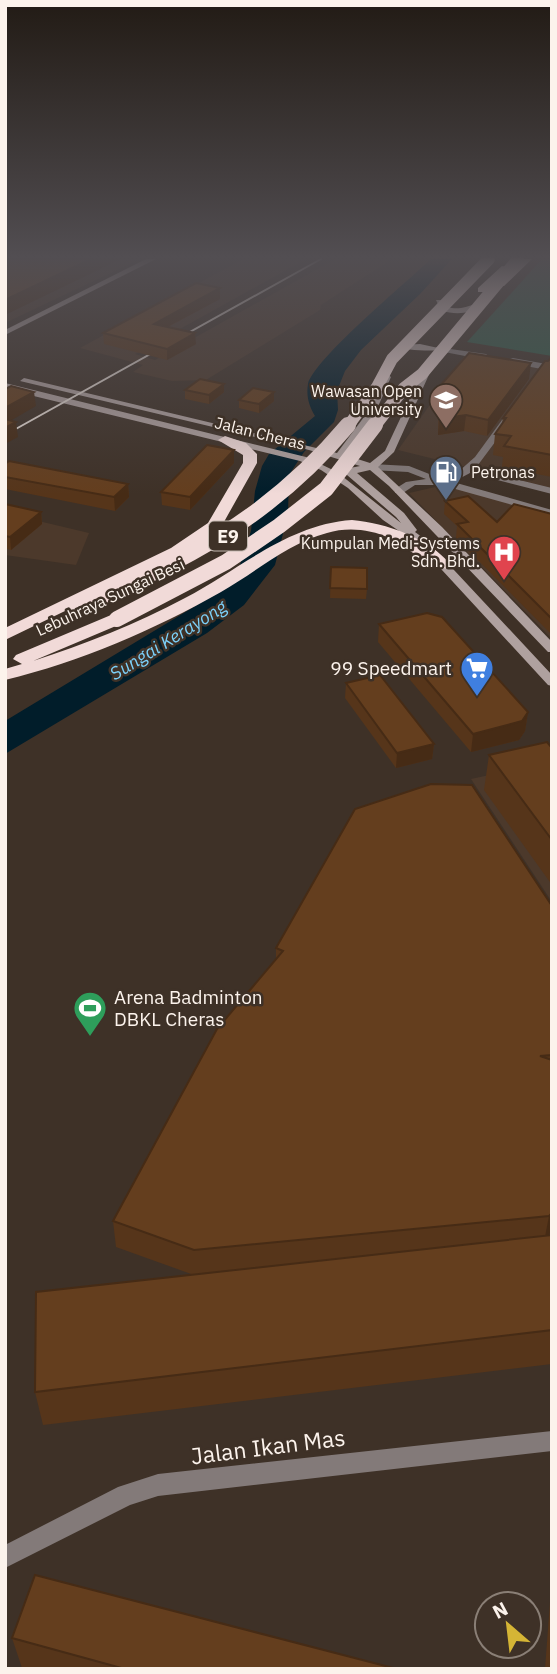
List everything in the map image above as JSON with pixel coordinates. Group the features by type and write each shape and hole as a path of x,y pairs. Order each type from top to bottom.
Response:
{"highway":[{"name":"Lebuhraya Sungai Besi","path":"5,635 158,573 224,538 278,500 331,447 377,387 392,359 413,337"},
{"name":"E9","path":"377,387 428,337"},
{"name":"E9","path":"404,388 416,366 439,337"},
{"name":"Lebuhraya Sungai Besi","path":"5,666 117,619 226,562 279,526 326,489 404,388 422,374 453,337"},
{"path":"5,635 177,551 214,526 250,463 250,454 241,446 225,440"},
{"path":"5,675 55,661 135,628 212,591 312,531 344,525 387,530 398,534 443,565"}],"main road":[{"path":"409,337 401,347 368,418 339,456 340,464 400,515 422,542"},
{"path":"335,474 353,473 372,467 393,446 422,379 449,337"},
{"path":"401,347 439,349"},
{"name":"Jalan Cheras","path":"5,377 314,449 372,467 399,491 552,649"},
{"name":"Jalan Cheras","path":"5,386 303,459 335,474 422,542 552,682"},
{"path":"314,449 347,445"}],"street":[{"path":"439,349 546,370"},
{"path":"399,491 411,482 442,482 469,470 509,416"},
{"path":"372,467 409,469 442,482 550,511"},
{"path":"469,470 552,491"},
{"name":"Jalan Ikan Mas","path":"5,1557 126,1495 158,1485 552,1441"}],"shaded area":[{"path":"100,337 165,337 135,354 155,360 196,337 276,337 206,380 172,381 133,372 143,365 80,348"},
{"path":"465,355 552,369 552,488 398,450"},
{"path":"444,485 552,514 552,639 409,493"},
{"path":"5,513 89,533 76,565 5,555"},
{"path":"545,763 552,772 552,902 471,779"}],"green space":[{"path":"471,337 552,337 552,356 467,342"}],"water":[{"name":"Sungai Kerayong","path":"346,337 375,337 345,371 337,391 338,410 334,422 304,452 289,475 288,514 275,565 244,605 207,633 5,754 5,721 202,602 238,571 251,531 255,491 262,466 269,454 315,416 307,393 308,384 326,357"}],"building":[{"path":"119,337 188,337 167,349"},
{"path":"469,353 531,363 488,420 466,415 439,419 439,387"},
{"path":"552,357 552,455 504,446 511,436 495,434 506,418 503,418 545,361"},
{"path":"200,379 224,384 209,395 185,390"},
{"path":"11,386 34,392 5,408 5,389"},
{"path":"253,388 274,392 259,404 239,400"},
{"path":"5,419 16,422 5,428"},
{"path":"207,445 234,450 190,497 161,492"},
{"path":"9,461 128,484 114,497 5,477 5,464"},
{"path":"468,496 497,522 514,504 552,514 552,619 457,524 468,522 445,501"},
{"path":"5,504 41,512 10,537 5,536"},
{"path":"331,567 367,568 367,589 330,588"},
{"path":"427,613 442,617 528,712 522,721 473,734 379,624"},
{"path":"380,675 434,744 397,753 346,683"},
{"path":"547,742 552,748 552,840 489,755"},
{"path":"431,784 472,785 552,906 552,1055 540,1056 552,1060 552,1213 549,1216 194,1250 113,1221 217,1029 283,951 276,948 355,809"},
{"path":"552,1235 552,1330 35,1392 36,1292"},
{"path":"35,1575 397,1669 125,1669 12,1638"}],"tram line":[{"path":"5,435 181,337"}],"place":[{"name":"Wawasan Open University","path":"446,430"},
{"name":"Petronas","path":"446,502"},
{"name":"Kumpulan Medi-Systems Sdn. Bhd.","path":"504,582"},
{"name":"99 Speedmart","path":"477,698"},
{"name":"Arena Badminton DBKL Cheras","path":"90,1038"}]}
